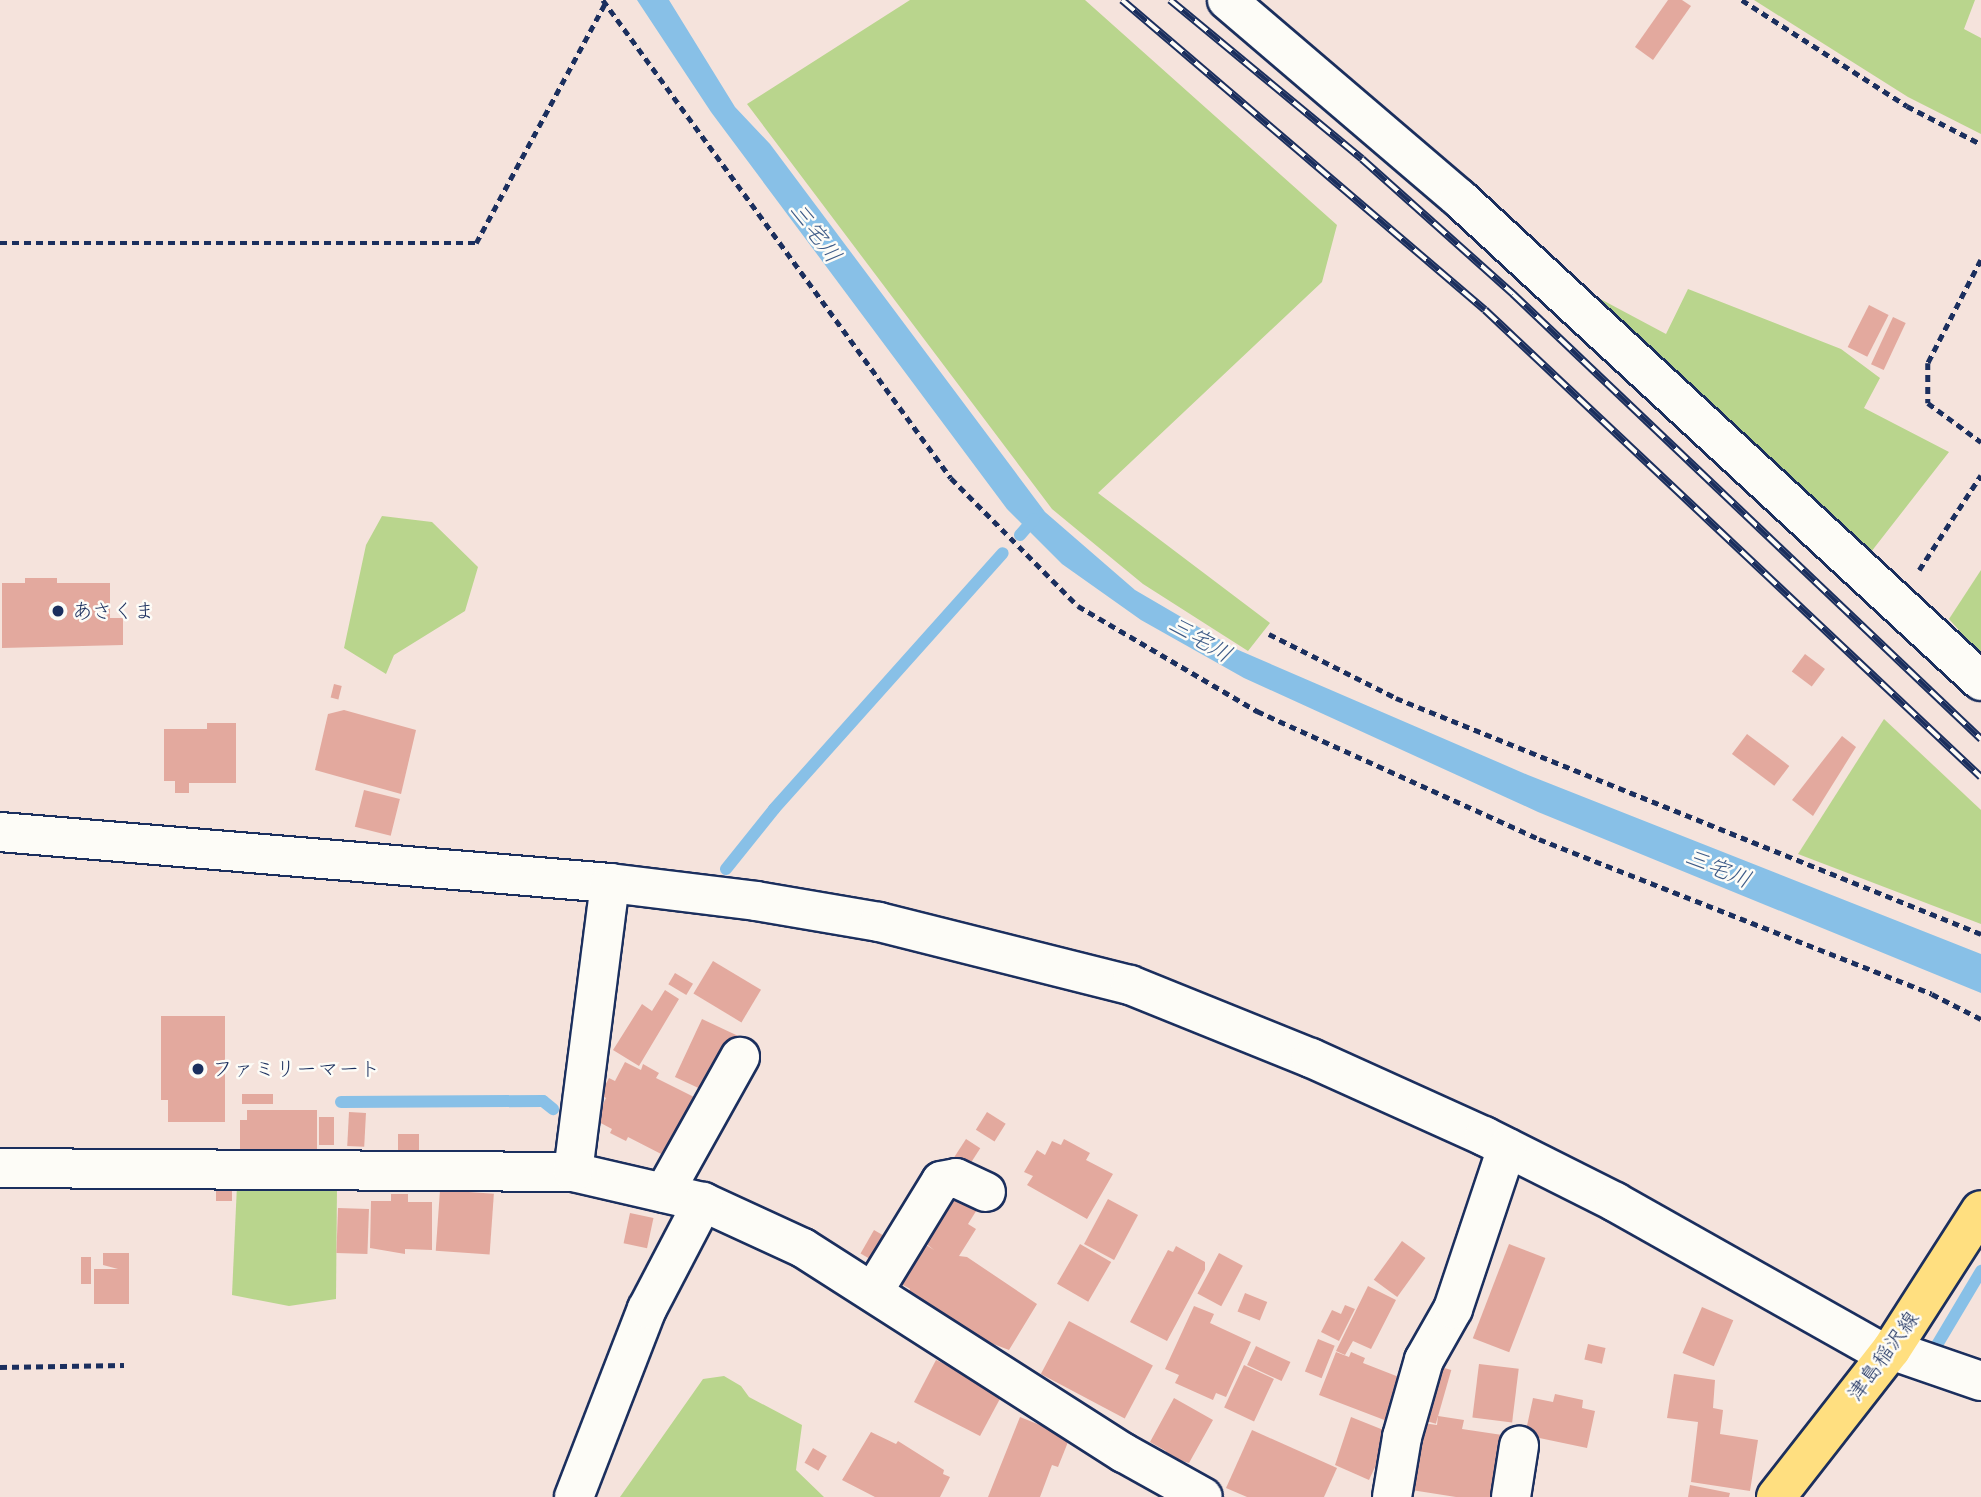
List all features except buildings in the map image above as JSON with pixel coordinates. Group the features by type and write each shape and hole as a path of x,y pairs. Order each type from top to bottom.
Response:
{"main road":[{"name":"津島稲沢線","path":"1776,1497 1889,1353 1977,1224"}],"street":[{"path":"1227,0 1459,198 1899,600 1981,681"},
{"path":"0,832 610,883 879,922 1130,985 1311,1058 1507,1148 1615,1202 1889,1353 1981,1381"},
{"path":"573,1172 610,883"},
{"path":"664,1193 740,1057"},
{"path":"1392,1497 1402,1437 1424,1360 1453,1309 1507,1148"},
{"path":"0,1168 573,1172 703,1202 803,1248 1124,1453 1203,1497"},
{"path":"873,1292 941,1181 956,1178 986,1192"},
{"path":"574,1497 647,1309 703,1202"},
{"path":"1511,1497 1519,1446"}],"path":[{"path":"1742,0 1907,106 1981,144"},
{"path":"0,243 476,243 604,1 951,478 1077,606 1257,710 1330,744 1539,839 1931,994 1981,1019"},
{"path":"1981,260 1928,363 1928,403 1981,442"},
{"path":"1899,600 1981,475"},
{"path":"1269,634 1396,698 1981,934"},
{"path":"0,1367 124,1365"}],"green space":[{"path":"910,0 1085,0 1337,225 1322,282 1098,493 1270,623 1248,651 1143,584 1052,509 747,104"},
{"path":"1754,0 1975,0 1964,29 1981,38 1981,134 1908,97"},
{"path":"1688,289 1841,349 1880,378 1864,408 1949,452 1871,552 1591,294 1666,334"},
{"path":"382,516 432,522 478,567 465,611 394,655 386,674 344,648 366,545"},
{"path":"1981,570 1981,655 1949,619"},
{"path":"1884,719 1981,810 1981,924 1798,854"},
{"path":"237,1185 337,1186 336,1299 289,1306 232,1295"},
{"path":"724,1376 741,1386 749,1397 802,1425 796,1470 824,1497 620,1497 703,1379"}],"water":[{"name":"三宅川","path":"637,0 669,0 735,107 770,144 1045,512 1135,590 1236,649 1528,775 1981,954 1981,993 1538,812 1244,678 1141,620 1062,564 1007,509 711,112"}],"waterway":[{"path":"1020,535 1034,519"},
{"path":"726,869 774,809 1003,553"},
{"path":"341,1102 543,1101 553,1109"},
{"path":"1931,1355 1981,1271"}],"railway":[{"path":"1122,0 1485,310 1981,777"},
{"path":"1170,0 1362,159 1513,294 1981,739"}],"place":[{"name":"あさくま","path":"58,611"},
{"name":"ファミリーマート","path":"198,1069"}]}
